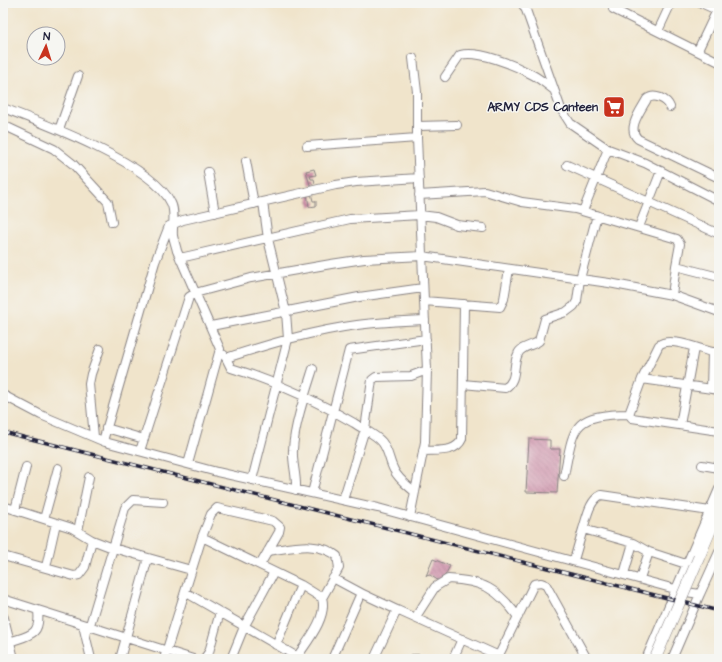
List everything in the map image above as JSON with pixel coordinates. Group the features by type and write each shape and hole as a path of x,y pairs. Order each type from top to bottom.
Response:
{"highway":[{"path":"655,659 714,511"}],"main road":[{"path":"3,618 13,659"}],"street":[{"path":"658,31 671,3"},
{"path":"698,50 718,9 701,3"},
{"path":"524,7 531,22 561,109 570,123 608,149 660,171 719,201"},
{"path":"613,9 698,50 719,62"},
{"path":"445,77 460,55 476,54 503,62 532,74 554,90"},
{"path":"410,517 423,451 427,370 417,138 417,92 414,58"},
{"path":"59,130 78,76"},
{"path":"670,107 667,101 660,98 654,96 647,99 633,128 634,136 638,140 719,178"},
{"path":"3,108 89,143 141,173 164,194 172,204 173,237 180,258 194,293 211,326 220,349 231,368 260,376 332,410 365,430 381,441 386,449 394,471 415,492"},
{"path":"3,125 54,149 72,164 108,202 112,222"},
{"path":"417,126 457,125"},
{"path":"308,146 417,138"},
{"path":"583,211 608,149"},
{"path":"246,161 254,204"},
{"path":"567,165 719,234"},
{"path":"639,228 660,171"},
{"path":"208,172 215,213"},
{"path":"103,441 155,262 166,232 173,224 183,220 356,182 419,178"},
{"path":"420,195 485,191 522,202 562,206 583,211 679,241 672,295"},
{"path":"252,480 288,339 286,312 275,274 263,202"},
{"path":"180,258 350,219 420,215 436,217 457,225 484,228"},
{"path":"463,384 505,388 510,385 513,382 518,354 524,347 539,341 545,319 566,312 574,306 577,301 580,279 597,215"},
{"path":"140,451 189,297 194,293 251,278 364,259 422,256 580,279 672,295 719,312"},
{"path":"676,266 719,277"},
{"path":"424,301 500,307 504,299 509,269"},
{"path":"211,326 359,297 424,288"},
{"path":"423,451 454,448 460,445 463,431 464,304"},
{"path":"226,358 288,339 358,324 425,320"},
{"path":"312,493 332,410 349,350 426,339"},
{"path":"629,414 642,379 659,345 662,342 676,342 694,348 715,352 715,389 642,379"},
{"path":"680,425 686,385 694,348"},
{"path":"94,437 89,384 100,349"},
{"path":"188,464 220,349"},
{"path":"296,490 296,472 293,449 304,398 313,369"},
{"path":"342,500 365,430 372,380 376,377 411,376 427,370"},
{"path":"3,395 41,415 103,441 252,480 410,517 640,578 677,590 700,594"},
{"path":"564,476 572,438 580,423 590,418 601,415 629,414 632,418 719,431"},
{"path":"106,428 144,439"},
{"path":"702,464 719,468"},
{"path":"15,510 26,467"},
{"path":"44,519 58,468"},
{"path":"78,531 89,477"},
{"path":"646,659 677,590 686,564 714,511 719,489"},
{"path":"574,560 592,504 595,498 601,495 714,511"},
{"path":"91,659 86,626 125,508 128,503 133,500 163,502"},
{"path":"3,506 78,531 92,540 113,548 191,570"},
{"path":"165,655 202,537 211,514 216,508 273,521 280,527 279,532 260,565"},
{"path":"46,568 56,523"},
{"path":"583,529 633,543 648,552 686,564"},
{"path":"202,537 300,585 322,598"},
{"path":"3,556 74,576 79,575 84,567 92,540"},
{"path":"624,574 633,543"},
{"path":"184,592 299,658 321,616 323,608 322,598 339,568 339,561 337,556 322,547 313,546 268,551"},
{"path":"640,578 648,552"},
{"path":"672,659 700,594 717,562 719,552"},
{"path":"120,659 148,558"},
{"path":"231,659 244,627 274,572"},
{"path":"333,578 361,593 498,657 534,584 541,583 546,585 587,659"},
{"path":"415,618 435,587 448,579 488,586 506,600 518,616"},
{"path":"276,645 300,585"},
{"path":"332,659 361,593"},
{"path":"3,599 125,639 165,655 194,659"},
{"path":"374,659 397,610"},
{"path":"9,642 31,635 35,632 39,622 38,611"},
{"path":"204,659 209,652 220,612"},
{"path":"453,659 462,639"},
{"path":"413,659 420,659"}],"building":[{"path":"314,169 316,175 310,176 311,179 314,179 315,183 310,185 306,171"},
{"path":"307,193 311,193 313,201 316,201 316,206 309,207"},
{"path":"529,439 550,440 550,449 560,449 557,493 526,492"},
{"path":"433,559 450,566 443,579 441,578 439,581 430,575 426,576"}],"railway":[{"path":"3,432 719,611"}],"place":[{"name":"ARMY CDS Canteen","path":"614,107"}]}
